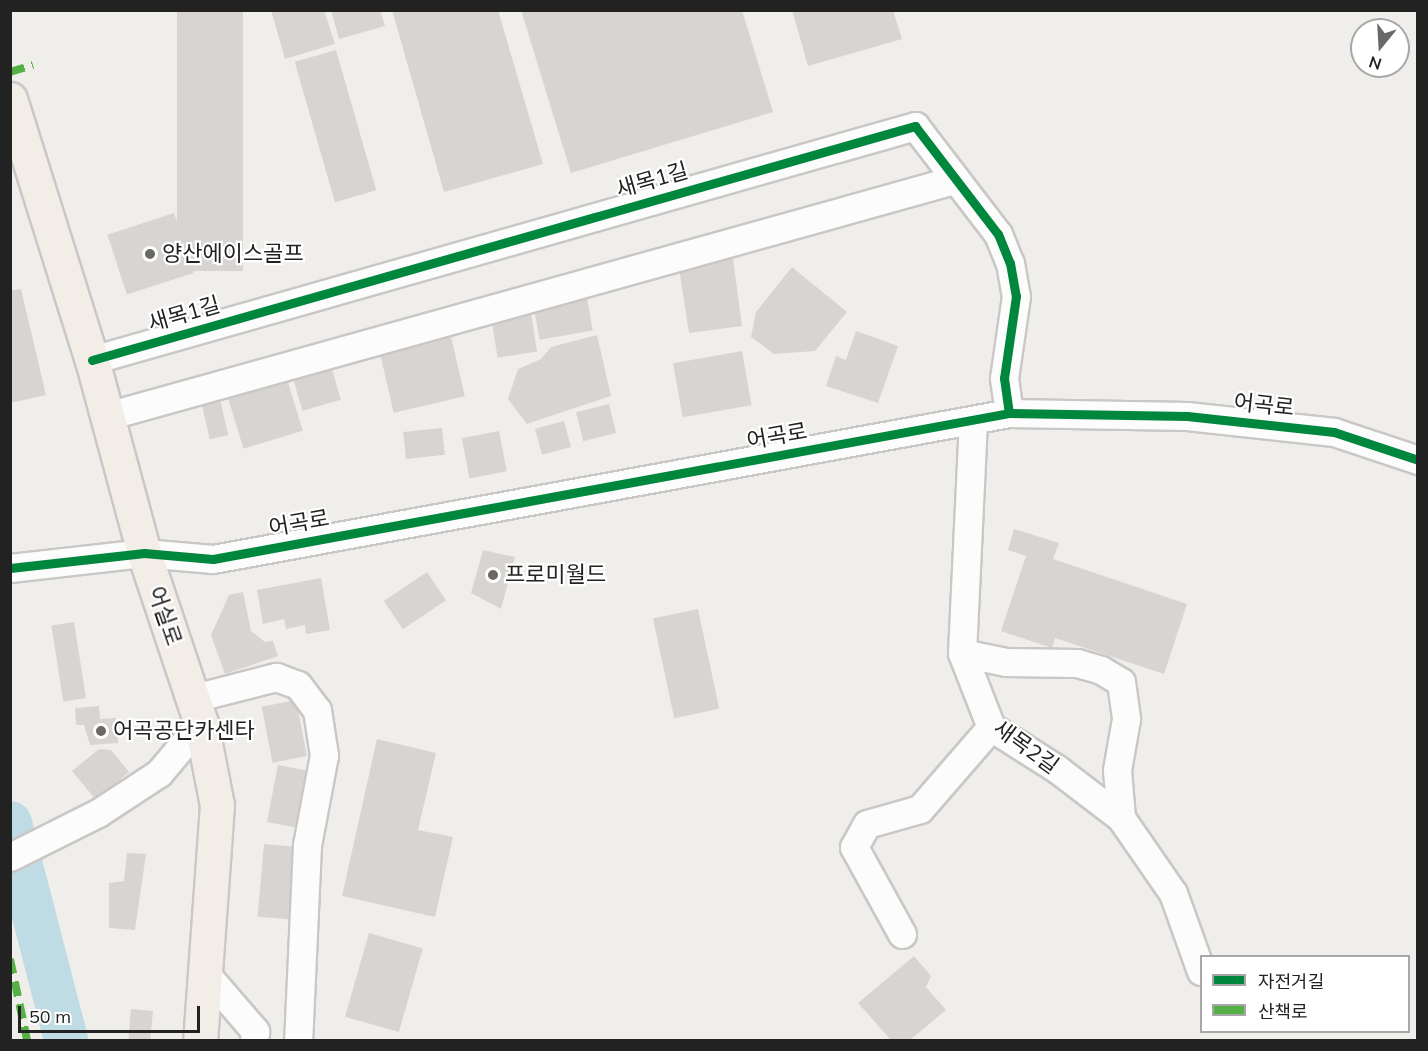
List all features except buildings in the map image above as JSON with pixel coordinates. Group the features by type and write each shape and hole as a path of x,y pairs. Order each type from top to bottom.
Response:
{"main road":[{"name":"어실로","path":"10,99 92,360 144,553 197,710 217,806 200,1041"}],"street":[{"name":"새목1길","path":"92,360 915,126 954,180 998,234 1010,263 1016,296 1004,378 1009,413"},
{"path":"107,416 954,180"},
{"name":"어곡로","path":"10,568 144,553 213,559 1009,413 1187,416 1334,432 1418,460"},
{"name":"새목2길","path":"973,420 962,653 991,727 1057,769 1121,818 1173,893 1200,968"},
{"name":"새목2길","path":"962,653 1006,662 1077,663 1101,670 1121,682 1126,719 1117,770 1121,818"},
{"path":"10,857 98,813 159,773 197,710 276,677 298,685 317,710 324,755 307,845 298,1041"},
{"path":"902,934 854,847 867,824 920,809 991,727"},
{"path":"205,973 255,1031 254,1041"}],"waterway":[{"path":"10,823 66,1040"}],"marked path":[{"path":"10,72 33,65"},
{"path":"10,959 27,1040"}],"cycle path":[{"path":"92,360 915,126 998,234 1010,263 1016,296 1004,378 1009,413"},
{"path":"10,568 144,553 213,559 1009,413 1187,416 1334,432 1418,460"}],"place":[{"name":"양산에이스골프","path":"150,254"},
{"name":"프로미월드","path":"493,575"},
{"name":"어곡공단카센타","path":"101,731"}]}
